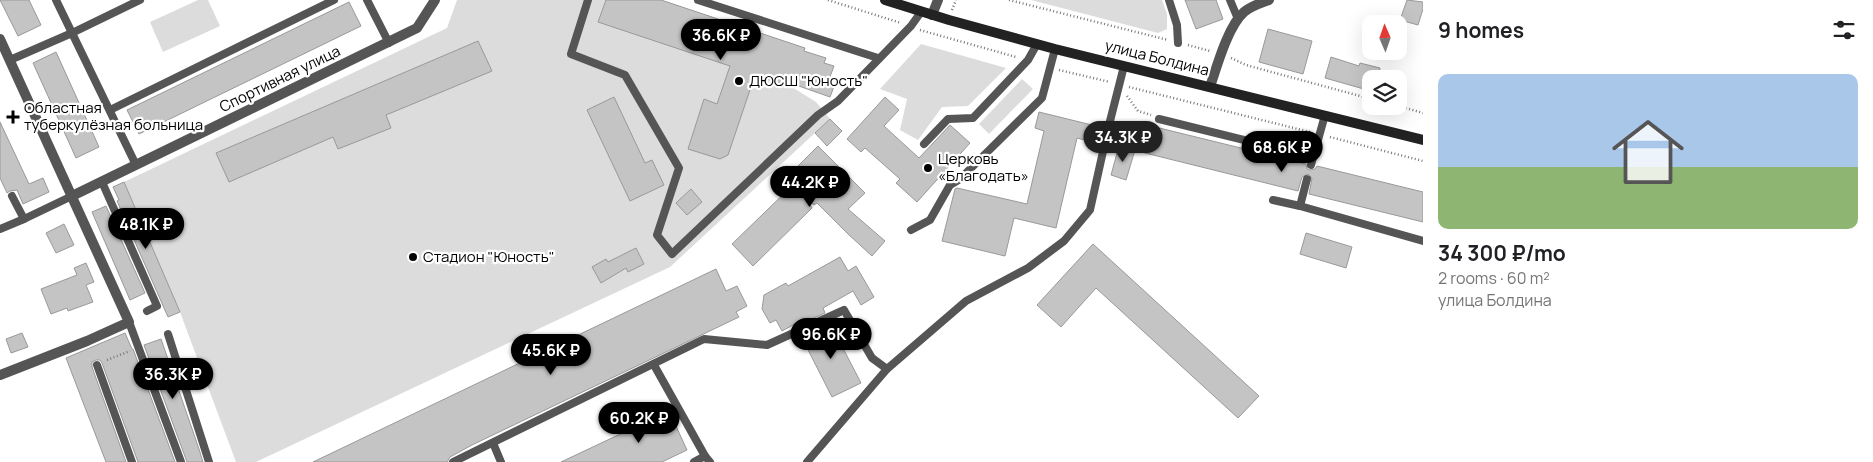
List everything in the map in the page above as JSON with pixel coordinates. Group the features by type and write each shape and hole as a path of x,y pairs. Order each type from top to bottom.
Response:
{"main road":[{"name":"улица Болдина","path":"885,0 921,12 1056,49 1423,140"}],"street":[{"name":"Спортивная улица","path":"72,196 417,28 435,0"},
{"path":"932,15 938,0"},
{"path":"1210,87 1221,54 1238,19 1246,10 1269,0"},
{"path":"0,39 129,322 88,341 0,375"}],"lane":[{"path":"56,0 136,165"},
{"path":"10,60 140,0"},
{"path":"110,110 334,0"},
{"path":"367,0 389,43"},
{"path":"588,0 571,54 625,75 680,168 657,235 672,254 818,115 838,101 910,26 921,12"},
{"path":"698,0 878,58"},
{"path":"1169,0 1178,24 1178,43"},
{"path":"1230,0 1238,19"},
{"path":"924,144 948,119 973,118 1028,60 1037,44"},
{"path":"912,230 930,220 950,185 960,179 1042,98 1056,49"},
{"path":"808,462 887,369 966,301 1028,268 1064,241 1090,210 1118,84 1124,66"},
{"path":"1159,119 1312,161 1325,116"},
{"path":"1300,206 1307,179"},
{"path":"102,182 157,306 146,311"},
{"path":"12,196 24,219"},
{"path":"0,229 72,196"},
{"path":"1274,200 1423,241"},
{"path":"453,462 704,339 767,345 844,310 872,358 887,369"},
{"path":"129,322 182,462"},
{"path":"168,334 209,462"},
{"path":"654,364 707,459 694,462"},
{"path":"97,365 132,462"},
{"path":"493,443 502,462"}],"path":[{"path":"828,0 943,37 1028,60"},
{"path":"1009,0 1221,54 1246,65 1362,97"},
{"path":"1051,68 1423,161"},
{"path":"1118,84 1138,111"},
{"path":"1407,108 1423,113"},
{"path":"97,365 138,347"}],"shaded area":[{"path":"198,0 208,0 220,26 163,52 150,22"},
{"path":"457,0 661,0 805,48 792,87 816,102 830,119 670,267 256,462 236,462 180,312 124,182 447,28"},
{"path":"1031,0 1162,0 1167,14 1167,29 1158,33"},
{"path":"921,44 1006,68 968,106 942,107 918,140 900,130 907,99 880,89"},
{"path":"1022,79 1033,89 989,134 979,124"}],"building":[{"path":"0,0 29,0 41,25 18,36"},
{"name":"ДЮСШ \"Юность\"","path":"606,0 661,0 805,48 804,51 826,58 824,63 834,66 828,82 835,84 830,97 793,84 792,87 755,75 728,155 720,159 688,149 704,99 717,104 730,66 598,22"},
{"path":"1185,0 1216,0 1223,19 1196,29"},
{"path":"1407,0 1423,2 1418,25 1408,22 1408,15 1402,15"},
{"path":"349,2 361,26 139,134 127,110"},
{"path":"1268,29 1312,41 1303,74 1259,62"},
{"path":"478,41 492,71 386,115 391,128 338,149 333,137 229,182 216,153"},
{"path":"56,52 99,147 76,158 33,63"},
{"path":"1331,57 1359,66 1360,63 1380,68 1380,70 1362,70 1362,88 1325,78"},
{"path":"614,97 645,163 652,160 664,185 630,201 587,110"},
{"path":"885,97 899,110 884,126 919,158 950,125 970,143 917,202 896,183 900,179 865,148 861,152 847,139"},
{"path":"1039,112 1096,126 1092,142 1077,138 1056,228 1014,218 1005,256 942,241 955,189 957,188 1027,204 1044,131 1035,128"},
{"path":"830,119 842,131 827,146 815,133"},
{"path":"0,122 29,184 43,178 49,192 23,204 17,190 7,193 0,178"},
{"path":"1143,124 1306,164 1307,169 1310,170 1315,169 1317,166 1423,192 1423,222 1309,194 1312,178 1308,174 1302,177 1298,191 1137,151"},
{"path":"818,146 865,193 848,209 885,241 872,256 817,203 814,205 807,199 812,208 753,266 732,244 796,182 789,175"},
{"path":"1119,146 1135,150 1126,180 1111,175"},
{"path":"124,182 180,312 168,317 117,201 119,200 113,187"},
{"path":"691,189 702,202 687,215 676,203"},
{"path":"106,206 145,293 130,300 92,212"},
{"path":"64,224 74,245 56,253 46,233"},
{"path":"1306,233 1352,247 1346,268 1300,254"},
{"path":"1093,244 1259,396 1238,418 1096,288 1061,327 1037,305"},
{"path":"636,248 644,264 628,272 626,268 601,283 592,267 606,259 608,262"},
{"path":"840,257 848,271 856,266 874,297 861,305 853,291 823,308 825,313 796,326 795,324 782,331 776,320 770,323 762,309 764,295 786,283 788,286"},
{"path":"86,263 94,282 86,285 93,302 68,311 67,308 51,314 41,289 77,275 74,268"},
{"path":"716,269 726,291 737,286 747,306 736,312 739,317 472,445 450,457 447,462 313,462"},
{"path":"830,323 861,383 832,397 801,336"},
{"path":"22,333 28,347 11,353 6,339"},
{"path":"125,333 133,349 175,462 138,462 102,363 100,360 96,360 92,362 92,367 126,462 106,462 66,358"},
{"path":"161,339 203,462 187,462 144,345"},
{"path":"669,411 687,450 662,462 561,462"}],"place":[{"name":"ДЮСШ \"Юность\"","path":"739,81"},
{"name":"Областная туберкулёзная больница","path":"13,117"},
{"name":"Церковь «Благодать»","path":"928,168"},
{"name":"Стадион \"Юность\"","path":"413,257"}]}
